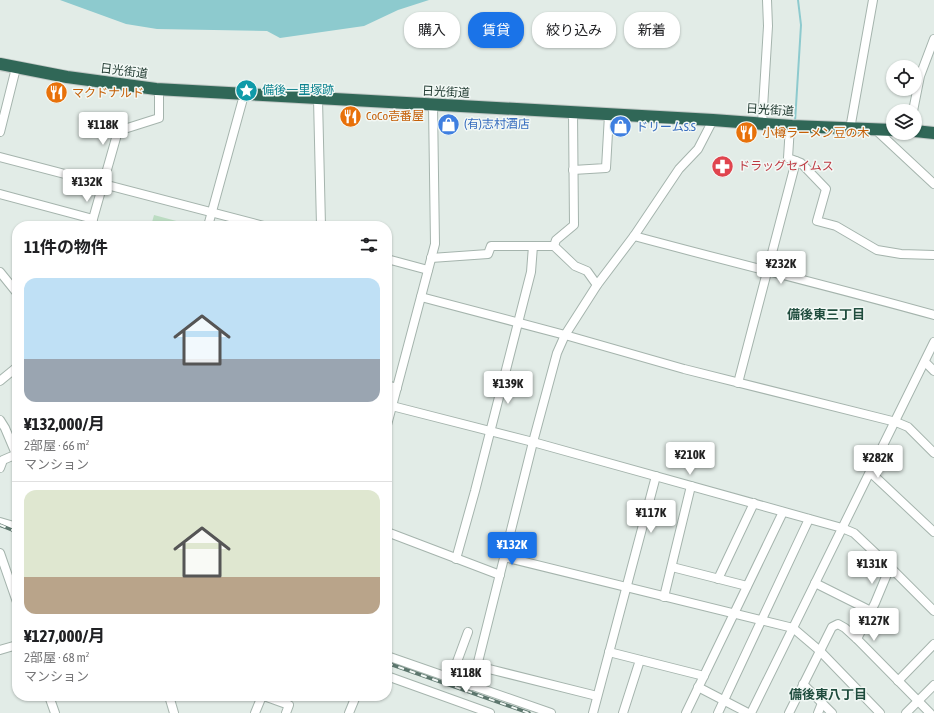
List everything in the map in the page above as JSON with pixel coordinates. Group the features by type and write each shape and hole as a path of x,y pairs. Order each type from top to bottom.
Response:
{"highway":[{"name":"日光街道","path":"0,64 68,77 159,89 244,95 886,130"},
{"path":"922,132 934,133"}],"street":[{"path":"762,124 768,26 767,0"},
{"path":"850,128 873,0"},
{"path":"914,104 920,76 934,39"},
{"path":"0,132 16,68"},
{"path":"92,221 118,131 159,118 159,89"},
{"path":"209,221 244,95"},
{"path":"318,99 321,221"},
{"path":"433,105 435,244 392,406 533,442 842,528 854,533 934,611"},
{"path":"554,246 556,240 574,225 573,113"},
{"path":"573,170 606,168 608,115"},
{"path":"472,686 533,442 557,353 565,335 597,285 634,236 679,170 698,150 713,120"},
{"path":"795,126 788,158 801,163 826,189 817,221 836,226 877,250 901,254 934,255"},
{"path":"876,130 934,184"},
{"path":"0,157 245,221"},
{"path":"738,383 796,161"},
{"path":"0,194 89,221"},
{"path":"634,236 768,272 838,288 934,315"},
{"path":"432,258 488,254 491,246 554,246 576,266 587,271 597,285"},
{"path":"456,559 491,431 531,272 533,246"},
{"path":"392,260 428,270"},
{"path":"0,272 12,287"},
{"path":"421,297 738,383 896,422 908,427 934,453"},
{"path":"698,687 750,713 896,422 934,342"},
{"path":"925,362 934,371"},
{"path":"0,381 12,371"},
{"path":"392,386 397,388"},
{"path":"0,420 12,445"},
{"path":"0,468 3,460 12,456"},
{"path":"870,472 933,529"},
{"path":"593,713 656,476"},
{"path":"664,597 691,486"},
{"path":"718,579 754,504"},
{"path":"686,713 784,512"},
{"path":"718,713 810,519"},
{"path":"0,522 12,526"},
{"path":"392,534 500,575"},
{"path":"504,556 793,628 820,651 880,713"},
{"path":"1,557 12,588"},
{"path":"672,567 748,586"},
{"path":"857,639 890,567"},
{"path":"815,583 871,611"},
{"path":"788,713 832,627 838,624 857,639 930,713"},
{"path":"451,678 468,632"},
{"path":"898,681 934,644"},
{"path":"0,650 12,646"},
{"path":"609,652 704,676"},
{"path":"392,658 551,713"},
{"path":"623,713 640,660"},
{"path":"477,666 597,696"},
{"path":"392,678 490,713"},
{"path":"803,684 832,713"},
{"path":"906,713 934,684"},
{"path":"51,701 55,713"},
{"path":"170,701 174,713"},
{"path":"255,713 261,701"},
{"path":"276,701 289,706 286,713"},
{"path":"350,713 354,701"},
{"path":"818,713 822,703"},
{"path":"464,713 467,705"}],"green space":[{"path":"154,215 176,221 152,221"}],"water":[{"path":"60,0 429,0 398,10 364,26 280,38 267,31 157,29 126,24"}],"waterway":[{"path":"795,122 801,25 798,0"}],"railway":[{"path":"0,525 12,530"},
{"path":"392,665 529,713"}],"place":[{"name":"備後一里塚跡","path":"247,90"},
{"name":"マクドナルド","path":"56,93"},
{"name":"CoCo壱番屋","path":"351,116"},
{"name":"(有)志村酒店","path":"449,124"},
{"name":"ドリームS.S","path":"621,127"},
{"name":"小樽ラーメン豆の木","path":"747,133"},
{"name":"ドラッグセイムス","path":"722,166"}],"district":[{"name":"備後東三丁目","path":"826,314"},
{"name":"備後東八丁目","path":"828,694"}]}
